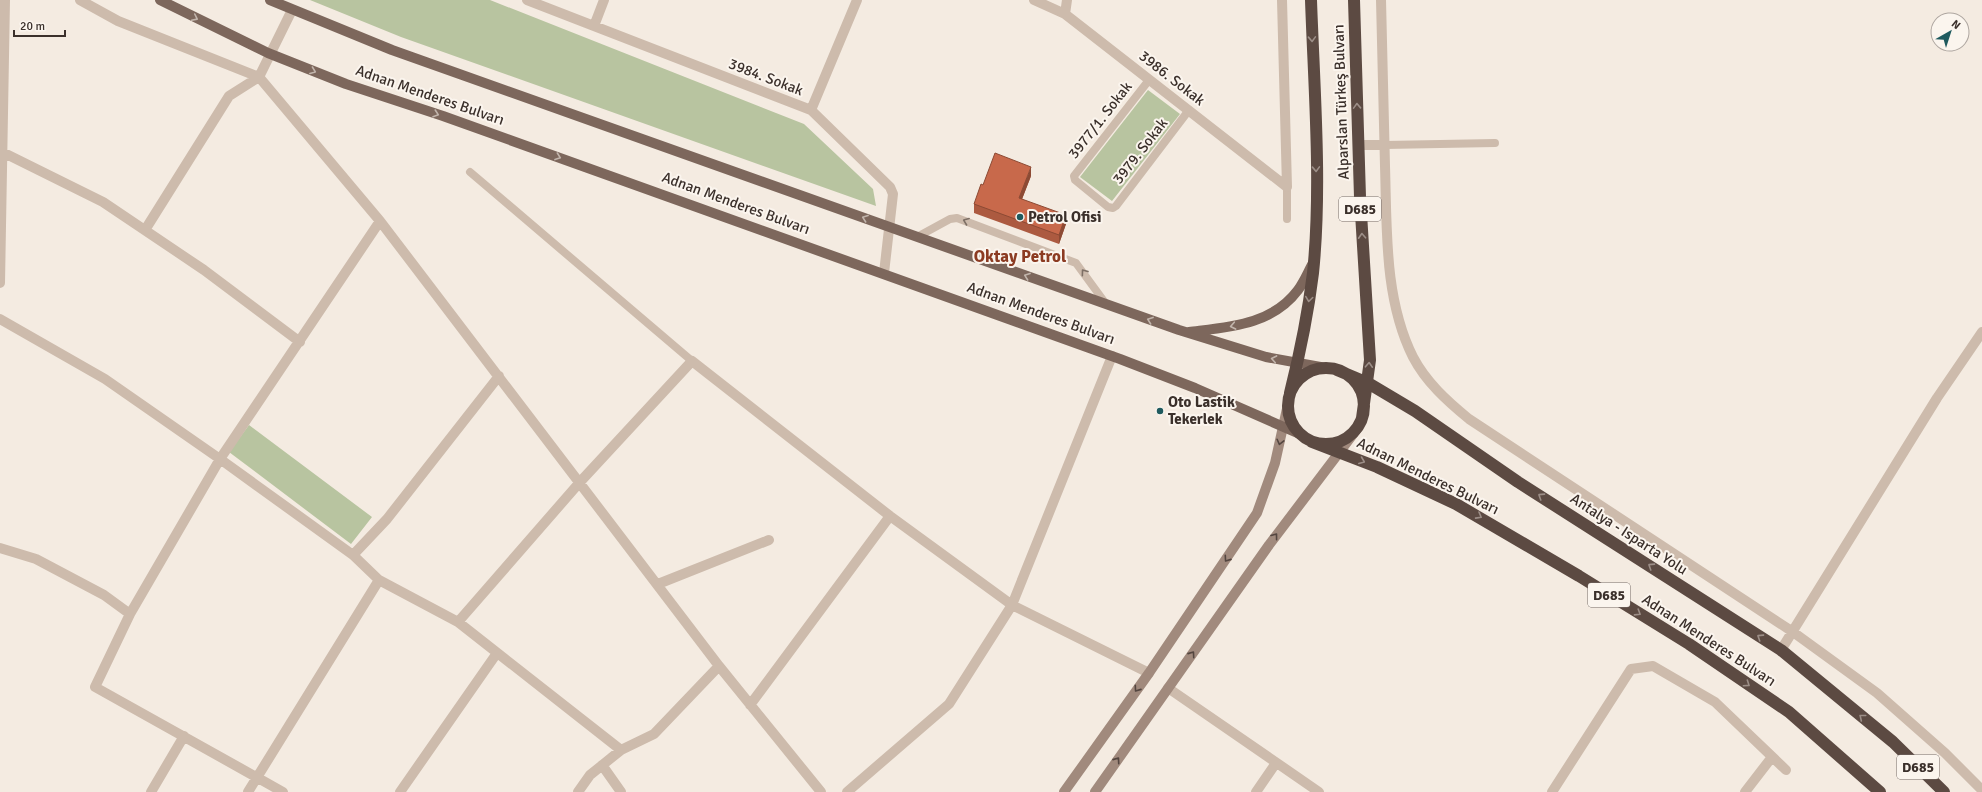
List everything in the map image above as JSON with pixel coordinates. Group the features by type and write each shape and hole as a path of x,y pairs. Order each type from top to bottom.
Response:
{"highway":[{"name":"Alparslan Türkeş Bulvarı","path":"1289,398 1306,325 1314,261 1316,176 1311,0"},
{"name":"Alparslan Türkeş Bulvarı","path":"1354,0 1363,258 1369,338 1368,383 1359,423"},
{"path":"1314,369 1332,369 1348,375 1356,383 1362,394 1364,406 1359,423 1348,437 1337,443 1324,444 1307,439 1294,426 1289,416 1289,398 1296,382 1304,374 1314,369"},
{"name":"Antalya - Isparta Yolu","path":"1332,369 1368,383 1415,411 1518,482 1781,650 1892,742 1944,792"},
{"name":"Adnan Menderes Bulvarı","path":"1307,439 1417,485 1474,514 1689,644 1789,712 1880,792"}],"main road":[{"name":"Adnan Menderes Bulvarı","path":"160,0 270,54 346,84 451,119 1112,356 1195,388 1284,426 1307,439"},
{"name":"Adnan Menderes Bulvarı","path":"270,0 392,50 1185,332 1266,357 1297,364 1332,369"},
{"path":"1185,332 1232,327 1267,316 1280,308 1299,289 1314,261"},
{"path":"1064,792 1148,674 1257,513 1275,462 1289,398"},
{"path":"1095,792 1269,545 1340,452 1359,423"}],"street":[{"path":"0,283 1,152 5,0"},
{"path":"80,0 118,21 259,77 380,221 719,666 821,792"},
{"name":"3984. Sokak","path":"527,0 810,110 890,187 893,194 884,273"},
{"path":"594,26 604,0"},
{"path":"810,110 857,0"},
{"name":"3986. Sokak","path":"1034,0 1065,14 1287,187"},
{"path":"1065,14 1067,0"},
{"path":"1282,0 1287,187"},
{"path":"1381,0 1387,234 1391,280 1402,331 1413,357 1427,379 1446,401 1469,419 1793,632 1877,693 1945,753 1982,790"},
{"path":"145,230 229,96 259,77 292,10"},
{"path":"1358,145 1385,145"},
{"path":"1,152 103,202 204,270 300,342"},
{"path":"283,792 95,687 130,614 220,459 380,221"},
{"path":"0,319 105,379 220,459 353,555 380,580 458,622 621,750"},
{"path":"1781,650 1937,398 1982,332"},
{"path":"847,792 949,704 1012,605 1112,356"},
{"path":"458,622 580,482 692,361 890,516 1012,605 1148,674"},
{"path":"353,555 387,519 498,376"},
{"path":"750,705 890,516"},
{"path":"658,584 769,540"},
{"path":"0,548 36,559 104,595 130,614"},
{"path":"248,792 380,580"},
{"path":"400,792 497,653"},
{"path":"578,792 590,775 621,750 654,734 719,666"},
{"path":"1552,792 1631,669 1653,666 1715,702 1786,770"},
{"path":"1168,688 1318,792"},
{"path":"151,792 184,736"},
{"path":"1745,792 1772,757"},
{"path":"1256,792 1276,763"},
{"path":"602,766 621,792"}],"lane":[{"name":"3977/1. Sokak","path":"1112,208 1108,207 1074,178 1149,80"},
{"name":"3979. Sokak","path":"1112,208 1189,110"},
{"path":"1385,145 1495,144"},
{"path":"470,172 692,361"},
{"path":"1287,187 1288,219"},
{"path":"917,237 950,219 957,218 1076,263 1106,304"}],"green space":[{"path":"310,0 490,0 804,124 873,189 876,206 401,37"},
{"path":"1148,90 1180,114 1112,201 1080,177"},
{"path":"249,425 372,517 351,544 229,452"}],"building":[{"path":"995,153 1031,167 1019,198 1066,215 1059,235 974,204"}],"place":[{"name":"Petrol Ofisi","path":"1020,217"},
{"name":"Oto Lastik Tekerlek","path":"1160,411"}],"district":[{"name":"Oktay Petrol","path":"1020,256"}]}
